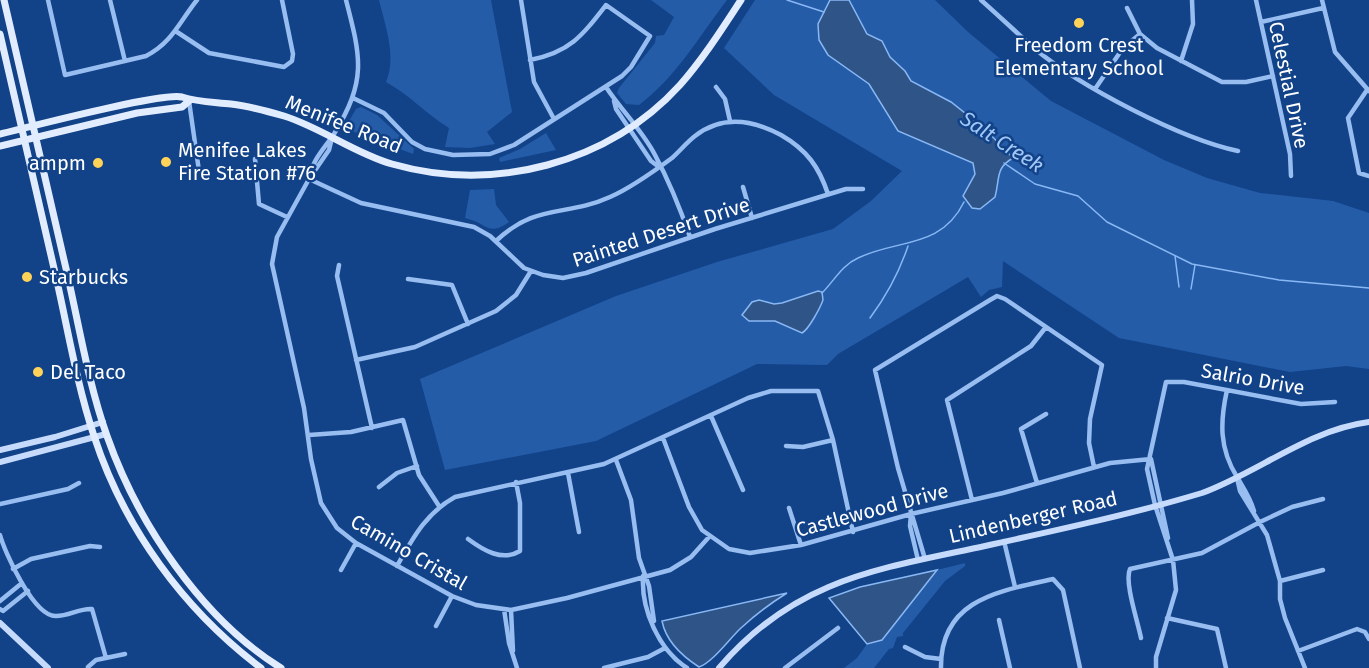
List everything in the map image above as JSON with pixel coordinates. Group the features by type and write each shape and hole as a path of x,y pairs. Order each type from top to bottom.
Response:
{"main road":[{"path":"4,0 106,434 140,508 178,570 209,605 249,644 281,668"},
{"name":"Menifee Road","path":"0,134 144,101 181,97 189,101 260,109 288,117 370,156 406,167 443,174 483,175 521,171 554,164 596,147 632,126 679,85 741,0"},
{"path":"0,34 94,438 115,490 162,568 190,604 239,652 261,668"},
{"name":"Menifee Road","path":"0,146 137,113 182,107 189,101"}],"street":[{"path":"48,0 65,75 156,51 177,32 197,0"},
{"path":"110,0 125,61"},
{"path":"177,32 195,45 223,57 278,68 289,65 292,61 292,41 282,0"},
{"name":"Camino Cristal","path":"346,0 359,55 358,82 353,98 332,138 329,150 309,179 277,237 272,264 309,435 311,459 324,509 337,528 356,543 397,566 453,596 476,605 511,610 559,600 670,570 685,562 709,537"},
{"path":"521,0 530,60 538,90 554,119"},
{"path":"981,0 1037,50 1095,89 1210,146 1238,151"},
{"path":"1181,61 1193,24 1192,0"},
{"name":"Celestial Drive","path":"1256,0 1290,154 1291,176"},
{"path":"1322,0 1335,51 1368,90 1348,118 1359,173 1369,176"},
{"path":"353,98 384,113 412,142 439,153 473,155 502,151 606,87 631,67 650,36 606,5 573,44 548,56 530,60"},
{"path":"1127,8 1140,34 1157,48 1222,82 1246,81 1273,76"},
{"path":"1261,22 1323,8"},
{"path":"1095,89 1118,54 1140,34"},
{"path":"606,87 614,99 616,109 632,126 651,161 659,167 674,191 690,237"},
{"path":"716,87 725,99 730,121"},
{"path":"189,101 199,171"},
{"path":"496,241 521,221 608,198 659,167 702,131 730,121 762,126 799,147 816,165 828,194"},
{"path":"255,159 259,204 287,217"},
{"name":"Painted Desert Drive","path":"309,179 361,202 467,224 496,241 515,260 531,271 556,277 577,276 690,237 828,194 846,189 863,189"},
{"path":"743,187 752,218"},
{"path":"339,265 337,276 372,428"},
{"path":"356,360 407,349 468,324 510,302 531,271"},
{"path":"408,279 452,285 468,324"},
{"path":"921,560 917,524 911,514 875,370 997,296 1102,364 1090,419 1089,443 1094,467"},
{"path":"972,500 947,400 1031,346 1046,327"},
{"name":"Salrio Drive","path":"1151,459 1166,382 1184,382 1301,404 1335,402"},
{"path":"1227,390 1221,417 1222,439 1240,491 1267,535 1280,581 1285,618 1305,668"},
{"path":"397,566 419,528 439,506 466,493 568,473 616,460 763,393 818,391 833,440 853,532"},
{"path":"1037,483 1021,429 1046,414"},
{"path":"711,416 743,490"},
{"path":"309,435 351,432 403,420 423,483 439,506"},
{"path":"0,450 103,422"},
{"name":"Lindenberger Road","path":"719,668 748,637 791,604 849,578 1202,493 1237,478 1314,438 1369,422"},
{"path":"0,462 106,434"},
{"name":"Castlewood Drive","path":"663,438 695,521 709,537 729,549 750,553 801,545 853,532 911,514 1094,467 1125,460 1151,459"},
{"path":"786,446 803,447 833,440"},
{"path":"1151,459 1158,504 1173,560 1176,590 1156,657 1156,668"},
{"path":"616,460 631,500 643,576 649,586 654,621 664,648 687,668"},
{"path":"379,488 397,473 417,466"},
{"path":"568,473 579,532"},
{"path":"468,539 490,552 510,555 520,551 520,503 516,482"},
{"path":"0,504 68,489 79,483"},
{"path":"1141,638 1128,574 1130,569 1210,550 1292,507 1323,499"},
{"path":"789,508 801,545"},
{"path":"0,535 13,569 49,615 56,616 92,609 106,658"},
{"path":"1004,541 1015,588"},
{"path":"341,570 356,543"},
{"path":"13,569 31,559 90,546 100,547"},
{"path":"1280,581 1323,570"},
{"path":"941,668 948,629 968,606 985,597 1053,579 1064,590 1080,668"},
{"path":"0,601 22,583"},
{"path":"0,609 3,611 28,591"},
{"path":"7,595 13,603"},
{"path":"436,626 453,596"},
{"path":"504,609 508,643 513,651"},
{"path":"511,610 513,651 517,668"},
{"path":"1167,618 1190,625 1207,625 1217,628 1226,668"},
{"path":"999,620 1010,668"},
{"path":"0,623 48,668"},
{"path":"785,668 838,628"},
{"path":"1298,651 1357,629 1365,632 1369,639"},
{"path":"905,647 925,657 941,659"},
{"path":"604,668 621,666 648,657 664,648"},
{"path":"88,667 106,658 125,654"}],"shaded area":[{"path":"379,0 491,0 512,112 487,132 495,144 470,148 445,147 449,128 386,82 390,52"},
{"path":"651,0 727,0 665,82 639,105 626,104 617,93 619,88 655,43 656,36 664,35 674,17"},
{"path":"755,0 935,0 968,32 1051,101 1164,160 1207,178 1260,193 1333,201 1369,213 1369,369 1346,366 1290,372 1119,338 1003,261 1002,287 989,290 981,297 968,277 838,354 827,365 757,364 596,441 445,470 420,379 616,296 717,262 833,229 871,201 902,171 774,95 724,48"},
{"path":"830,0 849,0 867,34 882,41 890,57 905,71 911,81 951,102 985,129 1013,158 1003,166 999,174 995,197 980,209 972,208 963,196 975,174 973,163 898,131 869,84 828,55 819,40 818,24"},
{"path":"361,107 377,115 414,149 413,154 352,131 349,121 356,109"},
{"path":"546,133 556,150 500,162 499,158 520,149"},
{"path":"494,189 496,205 509,222 492,229 465,218 470,190"},
{"path":"818,291 822,292 823,300 811,323 802,333 775,321 749,321 742,315 752,302 759,300 774,304 782,303"},
{"path":"965,563 965,566 945,581 903,633 903,636 897,637 893,648 889,649 874,668 844,668 857,658 867,644 882,640 937,570"},
{"path":"937,570 882,640 867,644 829,598 860,587"},
{"path":"787,593 752,618 715,656 699,667 676,648 664,629 662,621"}],"waterway":[{"name":"Salt Creek","path":"787,0 824,12"},
{"name":"Salt Creek","path":"1004,163 1035,184 1078,196 1107,222 1192,264 1279,280 1369,288"},
{"path":"822,293 852,261 873,252 931,235 943,228 964,202"},
{"path":"870,318 892,284 908,246"},
{"path":"1175,256 1179,287"},
{"path":"1191,289 1195,265"}],"place":[{"name":"Freedom Crest Elementary School","path":"1079,23"},
{"name":"Menifee Lakes Fire Station #76","path":"166,162"},
{"name":"ampm","path":"98,163"},
{"name":"Starbucks","path":"27,277"},
{"name":"Del Taco","path":"38,372"}]}
